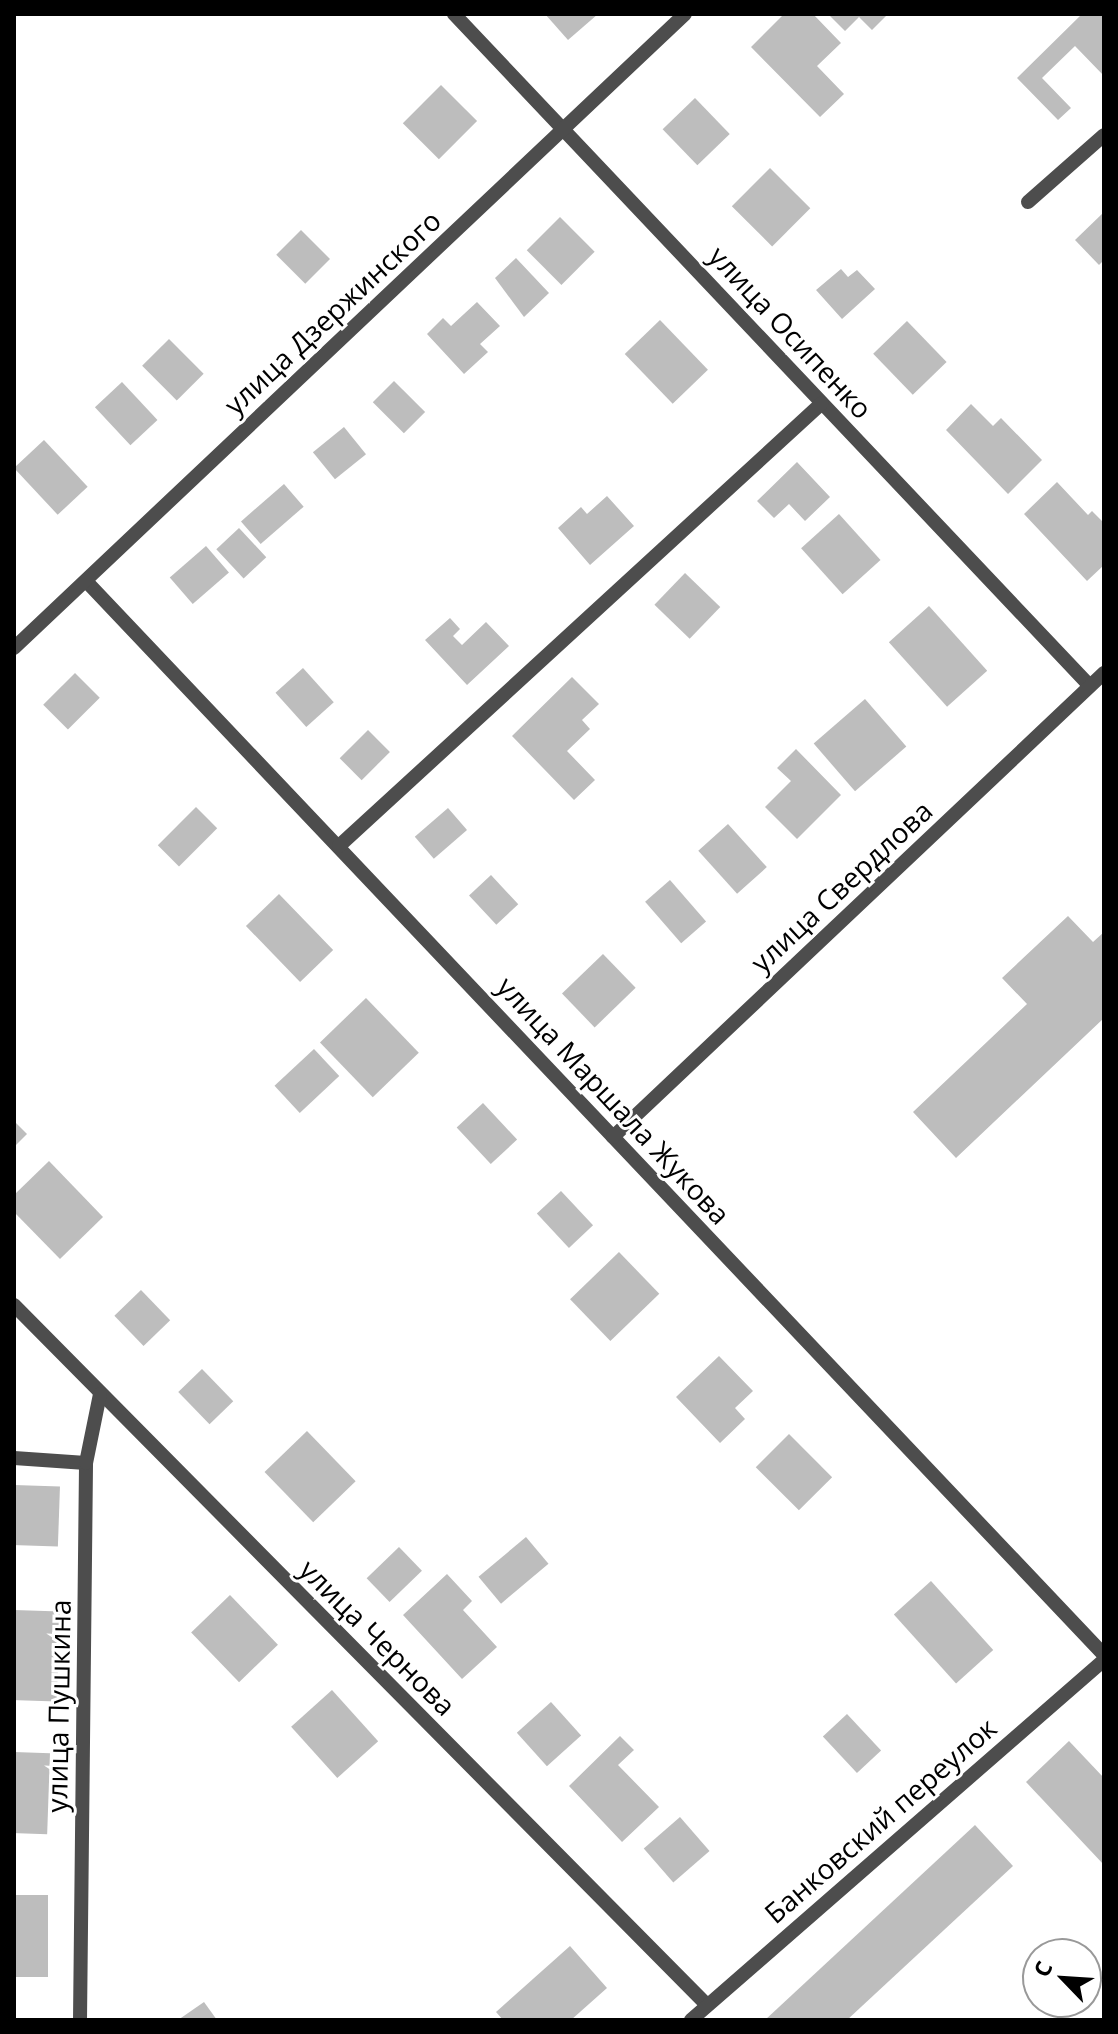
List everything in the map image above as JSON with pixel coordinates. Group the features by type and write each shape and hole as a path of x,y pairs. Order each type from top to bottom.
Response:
{"street":[{"name":"улица Осипенко","path":"454,14 1090,686"},
{"name":"улица Дзержинского","path":"14,648 685,14"},
{"path":"1028,202 1104,135"},
{"path":"339,846 822,403"},
{"name":"улица Маршала Жукова","path":"86,581 1104,1658"},
{"name":"улица Свердлова","path":"613,1137 1104,673"},
{"name":"улица Чернова","path":"14,1305 707,2005"},
{"name":"улица Пушкина","path":"80,2020 86,1463 100,1394"},
{"path":"14,1458 86,1463"},
{"name":"Банковский переулок","path":"691,2020 1104,1658"}],"building":[{"path":"545,14 598,14 568,40"},
{"path":"784,14 813,14 841,43 817,66 844,94 820,117 751,47"},
{"path":"828,14 888,14 872,30 859,17 845,31"},
{"path":"1082,14 1104,14 1104,76 1075,46 1042,78 1071,108 1058,120 1017,78"},
{"path":"441,85 477,121 439,159 403,123"},
{"path":"695,98 730,134 697,165 663,129"},
{"path":"770,168 810,208 772,246 732,206"},
{"path":"1104,212 1104,260 1099,265 1075,240"},
{"path":"560,217 595,252 561,285 527,250"},
{"path":"301,230 330,259 305,284 276,255"},
{"path":"516,258 549,293 524,317 495,278"},
{"path":"841,269 848,277 857,270 875,289 842,319 816,290"},
{"path":"477,302 500,326 480,344 488,352 464,374 427,334 443,318 451,326"},
{"path":"660,320 708,370 673,404 625,354"},
{"path":"907,321 947,362 913,395 873,354"},
{"path":"169,339 204,374 177,401 142,366"},
{"path":"394,381 425,412 404,433 373,402"},
{"path":"122,382 157,420 130,445 95,407"},
{"path":"971,404 993,426 1001,418 1042,460 1008,494 946,430"},
{"path":"344,427 366,454 335,479 313,452"},
{"path":"44,440 88,487 58,515 14,468"},
{"path":"797,462 830,497 805,521 789,504 774,518 757,501"},
{"path":"1057,482 1088,515 1092,511 1104,523 1104,565 1087,581 1024,514"},
{"path":"284,484 304,507 261,544 241,521"},
{"path":"607,496 634,526 590,565 558,528 581,507 587,514"},
{"path":"839,514 880,560 843,594 801,548"},
{"path":"239,528 266,557 244,578 216,549"},
{"path":"206,546 229,572 193,604 170,577"},
{"path":"685,573 720,607 690,639 654,605"},
{"path":"929,606 987,671 947,707 889,642"},
{"path":"450,618 460,629 453,636 462,645 486,622 509,646 467,685 425,640"},
{"path":"303,668 334,702 306,727 276,693"},
{"path":"75,673 100,698 68,730 43,705"},
{"path":"572,677 599,704 582,720 590,729 567,751 595,780 574,800 512,736"},
{"path":"865,699 906,747 855,791 814,744"},
{"path":"368,730 390,752 362,780 340,758"},
{"path":"796,749 841,795 797,839 765,807 791,781 777,768"},
{"path":"196,807 217,828 179,866 158,845"},
{"path":"448,808 467,830 434,859 415,837"},
{"path":"728,824 767,867 737,894 698,851"},
{"path":"491,875 518,904 496,925 469,895"},
{"path":"670,880 706,922 681,943 645,902"},
{"path":"279,894 333,950 300,982 246,926"},
{"path":"1068,916 1093,942 1104,932 1104,1018 956,1158 913,1112 1027,1004 1002,978"},
{"path":"603,954 636,988 595,1027 562,994"},
{"path":"366,998 419,1053 373,1097 320,1042"},
{"path":"314,1049 339,1076 300,1113 275,1086"},
{"path":"483,1103 517,1140 491,1164 457,1128"},
{"path":"14,1121 27,1134 14,1147"},
{"path":"49,1161 103,1217 60,1259 14,1212 14,1195"},
{"path":"561,1191 593,1225 569,1248 537,1214"},
{"path":"619,1252 659,1294 610,1341 570,1299"},
{"path":"141,1290 170,1320 144,1346 114,1316"},
{"path":"719,1356 753,1391 735,1408 745,1419 720,1443 676,1397"},
{"path":"202,1369 233,1401 210,1424 178,1392"},
{"path":"307,1431 356,1481 313,1522 265,1472"},
{"path":"789,1434 832,1477 799,1510 756,1467"},
{"path":"14,1485 60,1487 58,1547 14,1545"},
{"path":"526,1537 548,1564 501,1604 479,1577"},
{"path":"399,1547 422,1571 390,1602 367,1578"},
{"path":"447,1574 472,1601 463,1610 497,1647 462,1679 403,1615"},
{"path":"931,1581 993,1650 956,1684 894,1614"},
{"path":"230,1595 278,1645 239,1682 191,1633"},
{"path":"14,1610 60,1612 57,1702 14,1700"},
{"path":"332,1690 378,1741 337,1778 291,1727"},
{"path":"551,1702 581,1735 547,1766 517,1733"},
{"path":"847,1714 881,1751 857,1773 823,1737"},
{"path":"620,1736 634,1750 618,1765 659,1807 622,1842 569,1786"},
{"path":"1069,1741 1104,1778 1104,1865 1026,1782"},
{"path":"14,1752 50,1753 47,1834 14,1833"},
{"path":"680,1817 710,1851 673,1882 644,1848"},
{"path":"975,1825 1013,1866 847,2020 765,2020"},
{"path":"14,1895 48,1895 48,1977 14,1977"},
{"path":"570,1946 607,1988 571,2020 503,2020 496,2012"},
{"path":"204,2002 217,2020 178,2020"}]}
